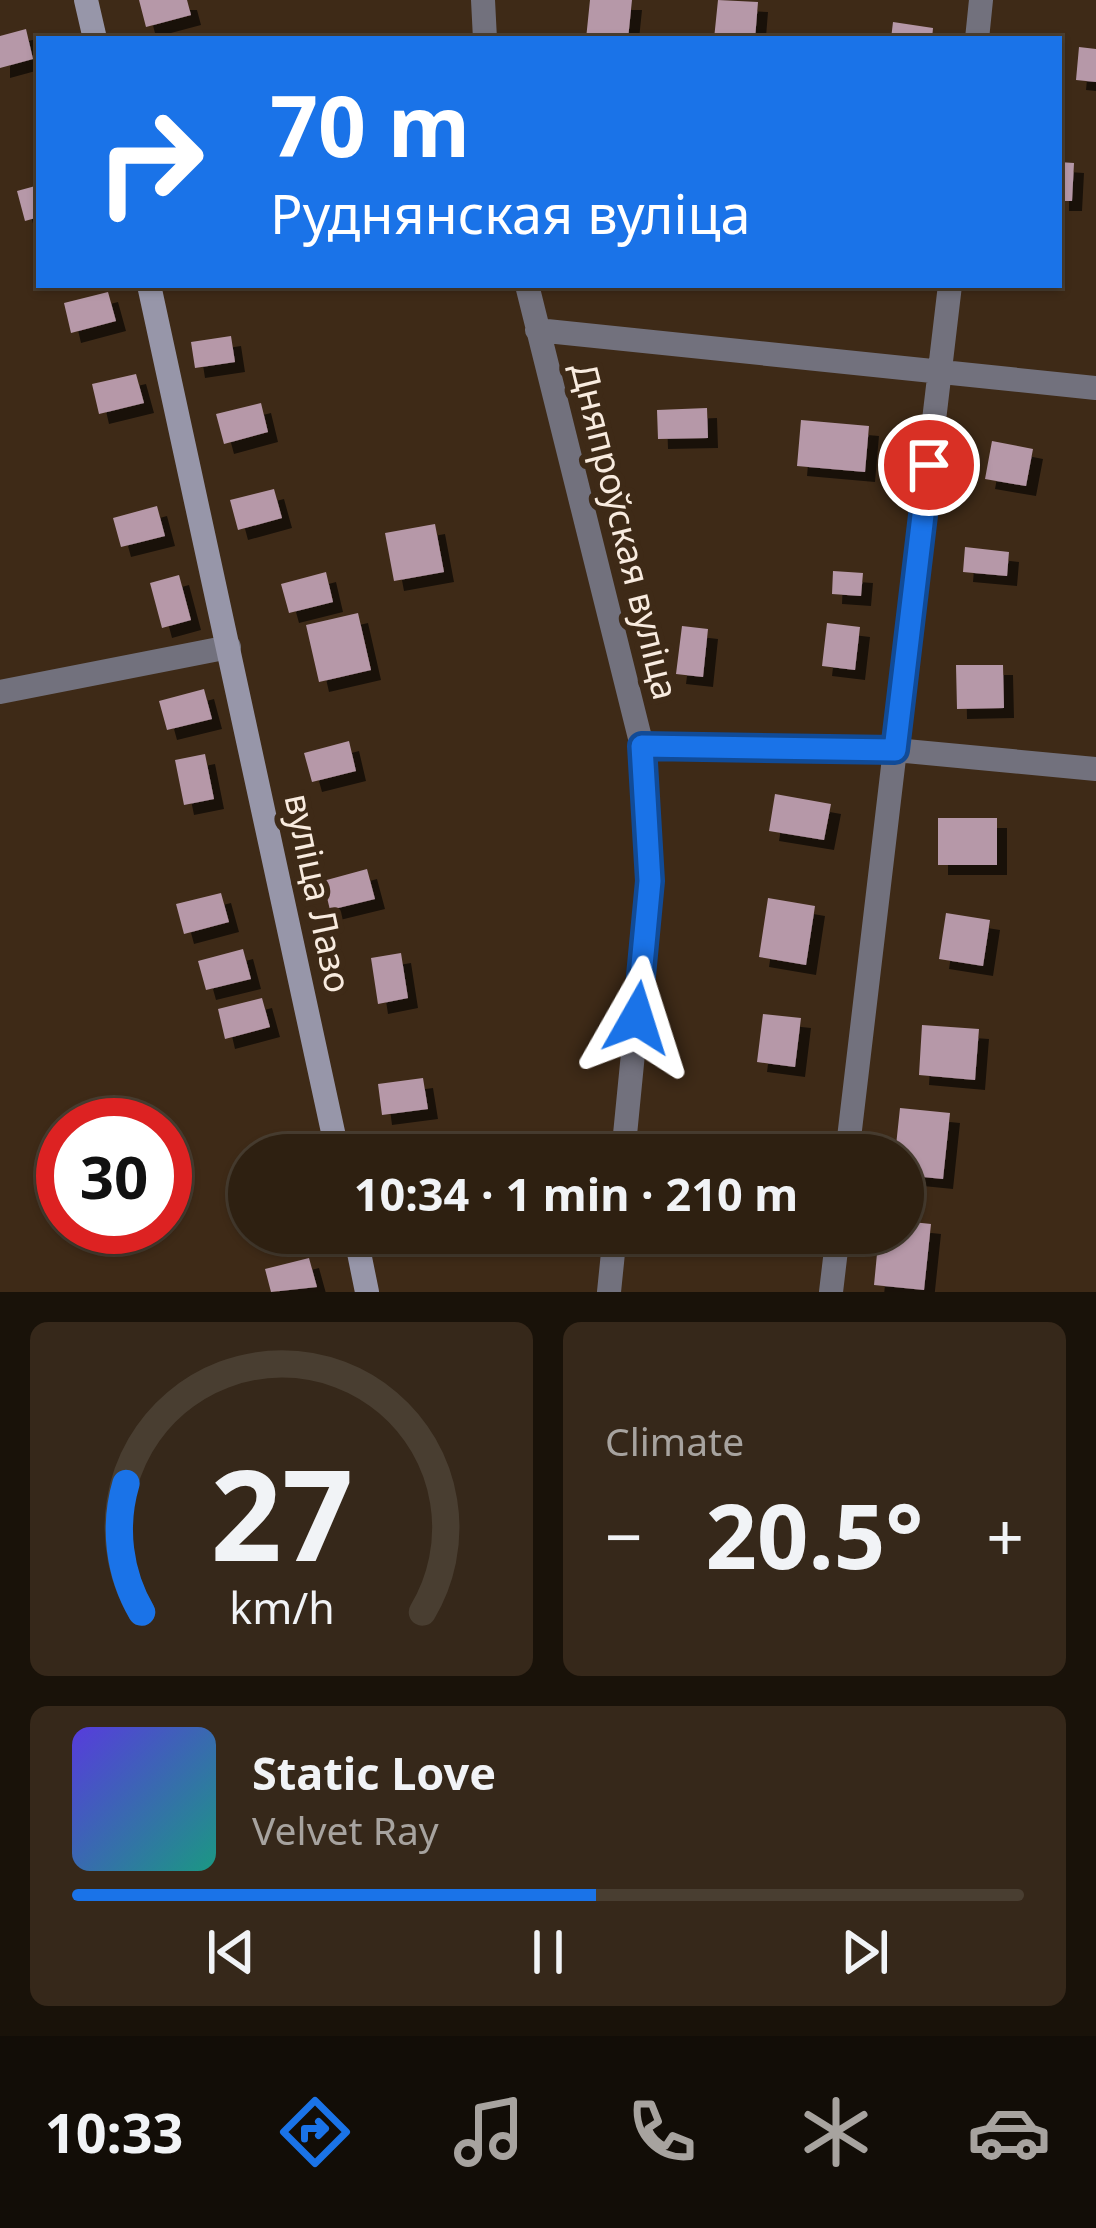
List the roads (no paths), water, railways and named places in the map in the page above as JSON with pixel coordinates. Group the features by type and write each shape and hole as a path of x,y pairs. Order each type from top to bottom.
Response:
{"main road":[{"path":"86,0 94,36"},
{"name":"вуліца Лазо","path":"150,288 333,1134"},
{"path":"359,1254 367,1292"}],"street":[{"path":"483,0 485,36"},
{"path":"977,36 981,0"},
{"name":"Дняпроўская вуліца","path":"527,288 642,746 650,881 625,1134"},
{"path":"850,1134 950,288"},
{"path":"537,330 1096,388"},
{"path":"0,692 229,647"},
{"path":"642,746 895,750 1096,769"},
{"path":"609,1292 613,1254"},
{"path":"831,1292 836,1254"}]}
